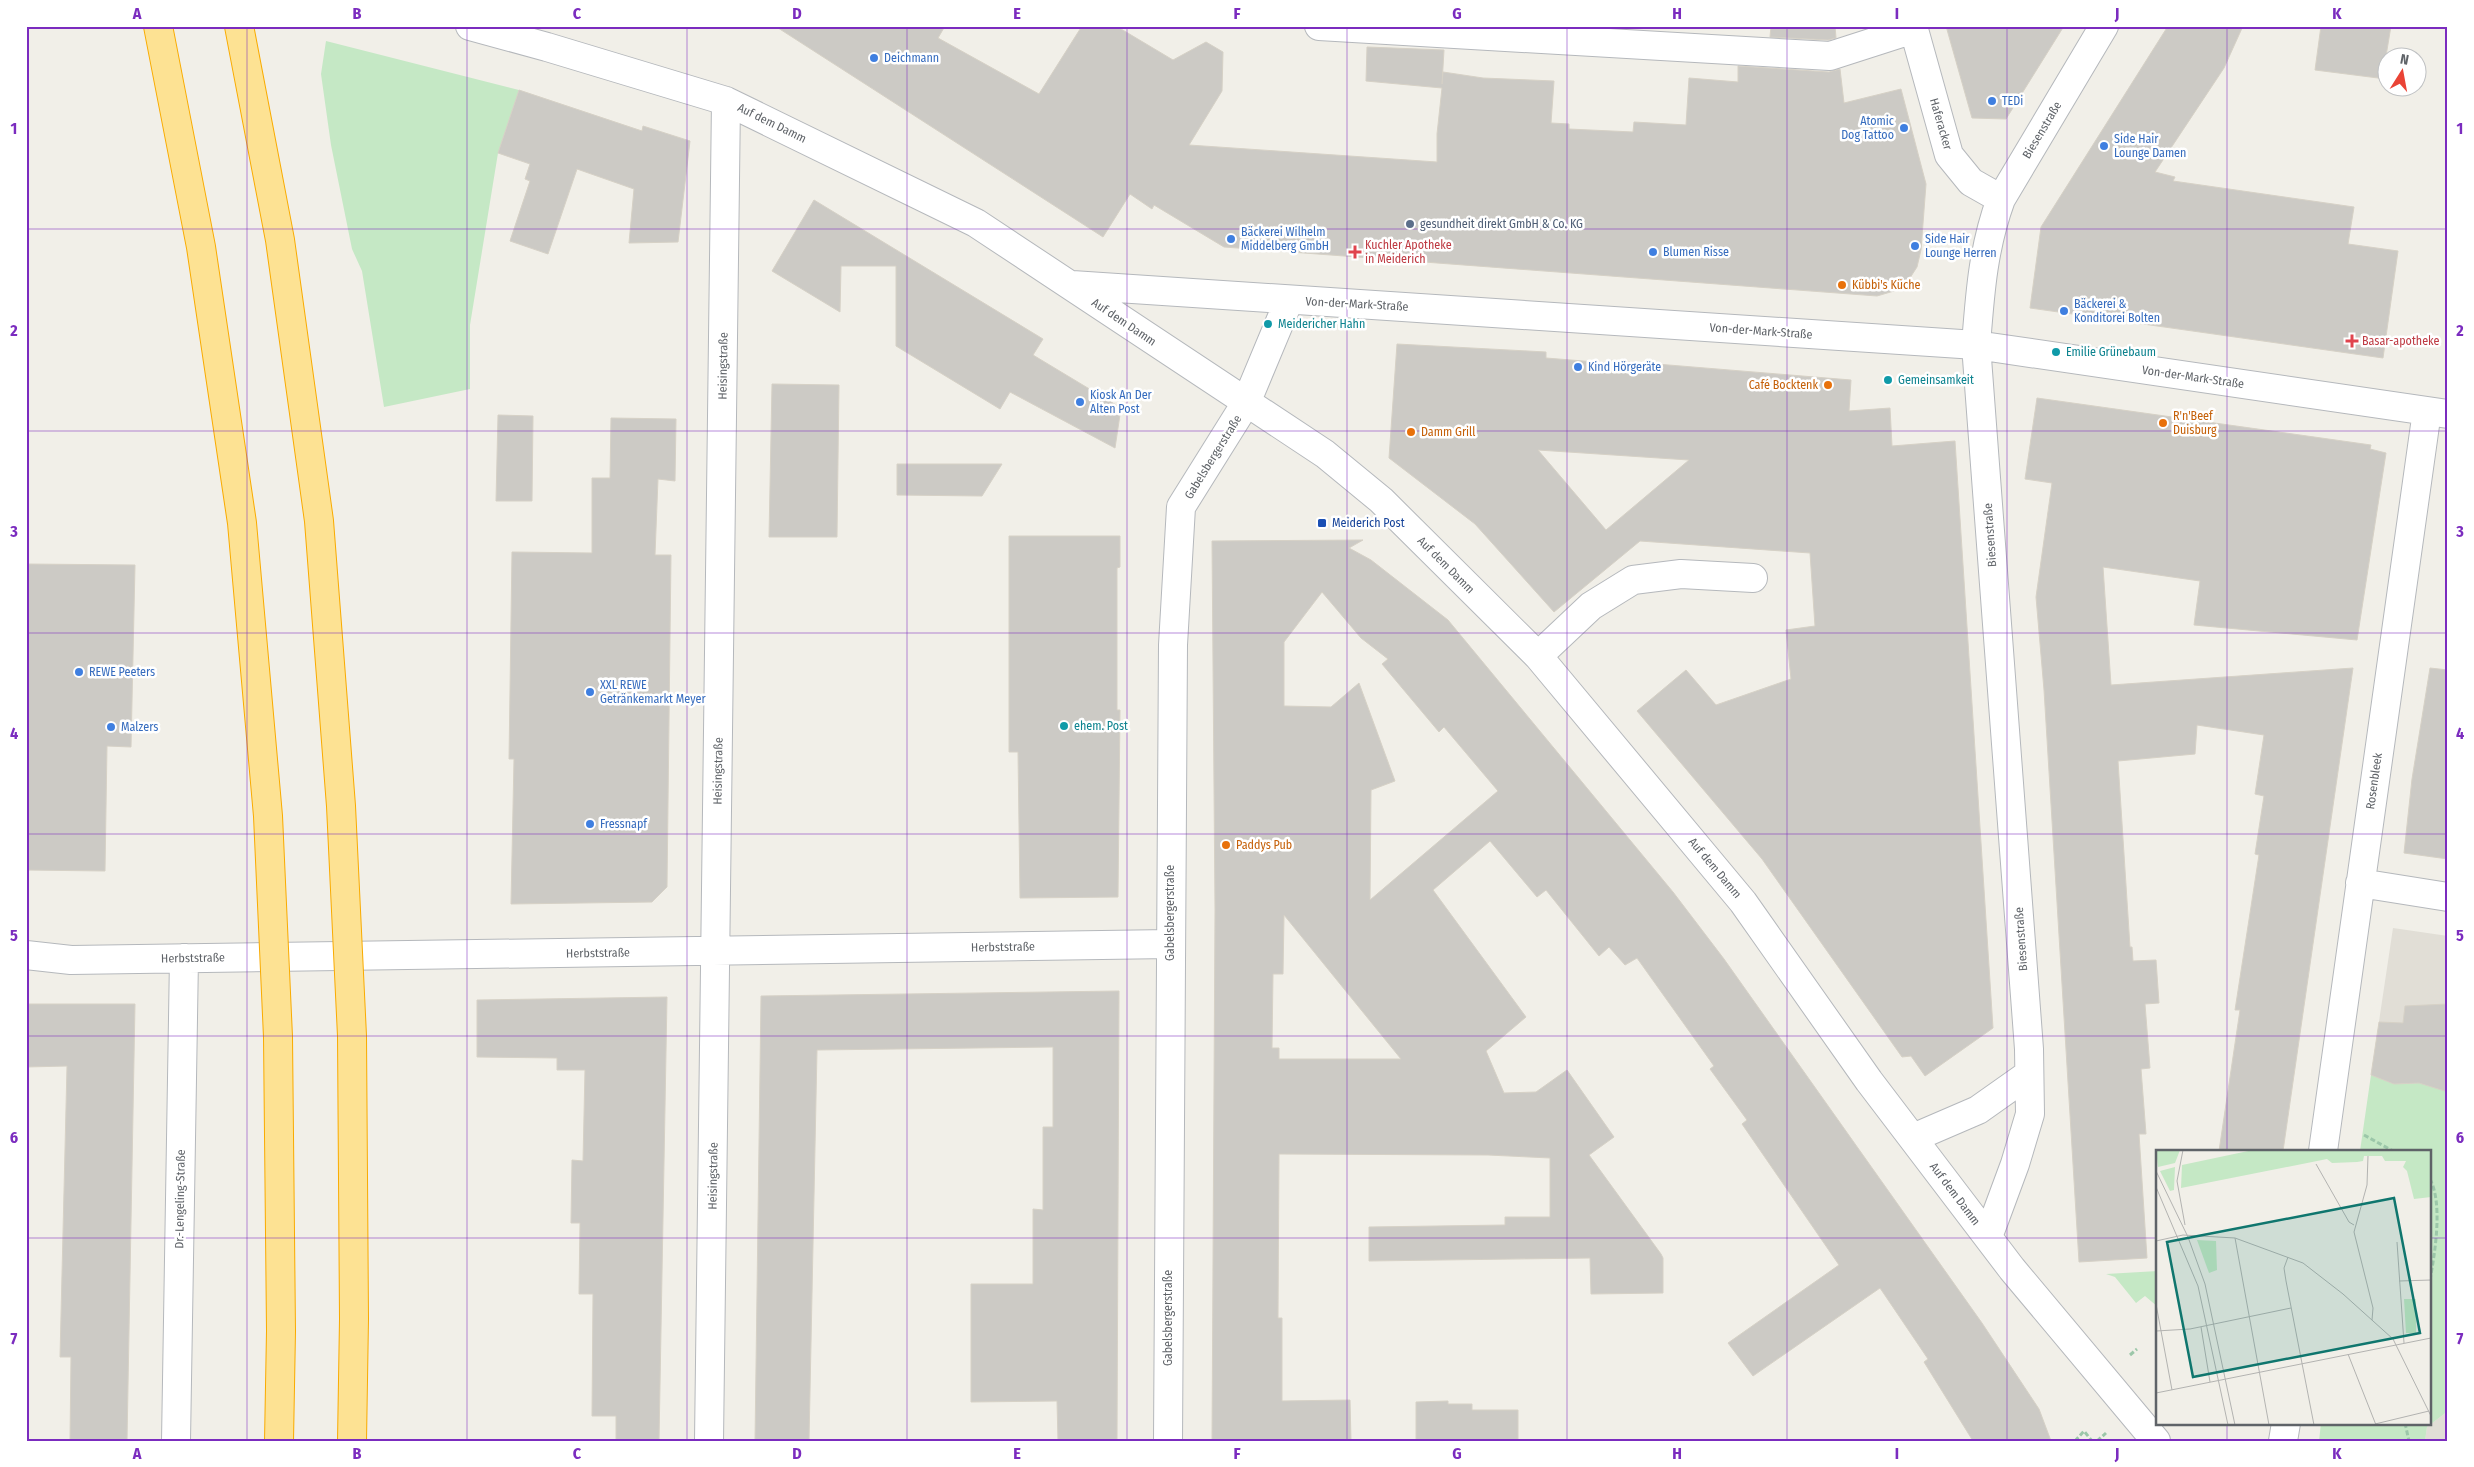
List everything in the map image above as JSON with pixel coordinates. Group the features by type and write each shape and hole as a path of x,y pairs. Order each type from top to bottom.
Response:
{"highway":[{"path":"158,26 201,247 242,524 267,806 278,1037 281,1332 280,1441"},
{"path":"239,26 280,240 319,520 341,806 352,1036 354,1319 352,1441"}],"street":[{"name":"Auf dem Damm","path":"470,26 547,46 726,101 976,223 1324,454 1380,500 1538,656 1743,902 1869,1081 2012,1269 2156,1441"},
{"path":"1319,26 1830,56 1913,28"},
{"name":"Biesenstraße","path":"1988,1237 2015,1164 2030,1114 2029,1074 1976,345 1981,273 1990,229 2001,199 2104,26"},
{"name":"Haferacker","path":"1913,28 1949,155 1971,182 2001,199"},
{"name":"Heisingstraße","path":"709,1441 726,101"},
{"name":"Von-der-Mark-Straße","path":"1071,285 1976,345 2437,412"},
{"name":"Gabelsbergerstraße","path":"1168,1441 1173,645 1181,507 1246,403 1289,300"},
{"name":"Rosenbleek","path":"2323,1150 2419,467 2437,412"},
{"path":"1538,656 1591,606 1633,580 1681,574 1753,578"},
{"path":"2360,883 2448,896"},
{"name":"Herbststraße","path":"26,955 71,960 1170,944"},
{"name":"Dr.-Lengeling-Straße","path":"176,1441 184,958"},
{"path":"1913,1138 1978,1110 2029,1074"},
{"path":"2283,1441 2286,1424"}],"path":[{"path":"2364,1135 2391,1150"},
{"path":"2432,1186 2436,1201 2435,1252 2432,1269"},
{"path":"2405,1424 2409,1441"},
{"path":"2075,1441 2084,1431 2092,1441"}],"shaded area":[{"path":"2393,928 2448,936 2448,1090 2419,1083 2394,1084 2371,1075"},
{"path":"2448,1411 2448,1441 2425,1441 2427,1427"}],"green space":[{"path":"326,41 519,90 498,153 470,325 470,389 384,407 362,271 352,249 331,145 321,74"},
{"path":"2371,1075 2394,1084 2419,1083 2448,1090 2448,1411 2432,1423 2432,1150 2360,1150"},
{"path":"2156,1271 2156,1305 2145,1296 2136,1303 2115,1277 2106,1274"},
{"path":"2321,1424 2431,1424 2427,1427 2425,1441 2319,1441"}],"building":[{"path":"775,26 945,26 938,38 1039,94 1082,26 1116,26 1173,60 1206,42 1223,52 1222,91 1189,145 1437,162 1437,134 1442,88 1366,81 1367,47 1444,50 1442,84 1443,72 1483,78 1554,81 1551,123 1569,124 1569,129 1633,132 1634,122 1686,125 1689,78 1738,82 1738,66 1829,72 1840,69 1844,103 1901,89 1926,184 1921,250 1917,267 1908,281 1894,291 1877,296 1224,247 1154,205 1152,209 1130,194 1103,237"},
{"path":"1771,26 1835,26 1836,38 1828,40 1770,37"},
{"path":"1946,26 2064,26 2006,119 1972,118"},
{"path":"2168,26 2243,26 2224,68 2155,172 2175,177 2173,181 2354,207 2348,244 2398,251 2383,358 2030,308 2041,227"},
{"path":"2321,26 2391,26 2387,48 2376,48 2376,78 2315,70"},
{"path":"519,90 642,131 643,126 690,141 678,242 629,243 634,189 577,169 548,254 510,241 530,181 525,179 530,164 498,153"},
{"path":"814,200 1043,339 1033,355 1121,408 1115,448 1010,392 1000,409 896,346 896,266 841,266 840,312 772,271"},
{"path":"1397,344 1546,352 1546,358 1608,363 1608,360 1851,380 1849,411 1890,408 1892,446 1955,441 1993,1028 1925,1076 1911,1056 1902,1057 1762,859 1637,711 1686,670 1716,705 1791,679 1786,630 1815,626 1810,553 1640,541 1554,612 1475,524 1389,458","holes":["1538,450 1689,460 1606,530"]},
{"path":"772,384 839,385 837,537 769,537"},
{"path":"2037,398 2371,445 2370,449 2386,453 2357,640 2194,625 2200,581 2103,567 2111,685 2353,668 2283,1150 2219,1150 2240,1010 2235,1010 2259,855 2255,854 2264,796 2255,794 2264,735 2197,725 2195,754 2118,761 2130,947 2132,947 2133,961 2156,960 2159,1003 2145,1004 2150,1068 2141,1069 2146,1134 2139,1134 2147,1258 2079,1262 2044,690 2036,597 2052,483 2025,479"},
{"path":"498,415 533,416 532,501 496,501"},
{"path":"611,418 676,419 675,481 658,479 655,555 671,555 667,887 652,902 511,904 514,759 509,759 512,552 592,553 592,478 610,478"},
{"path":"897,464 1002,464 982,496 897,495"},
{"name":"ehem. Post","path":"1009,536 1120,536 1120,567 1117,568 1117,710 1120,710 1118,897 1020,898 1018,752 1009,752"},
{"path":"1363,540 1349,548 1371,560 1448,620 1673,892 1724,959 1982,1323 2039,1409 2051,1441 1973,1441 1924,1362 1928,1359 1880,1288 1753,1376 1728,1343 1839,1265 1742,1124 1747,1120 1710,1069 1714,1066 1637,958 1625,965 1609,947 1599,956 1546,890 1537,897 1490,841 1433,890 1526,1017 1486,1051 1504,1093 1536,1092 1567,1070 1614,1137 1589,1155 1661,1254 1663,1258 1663,1293 1591,1294 1590,1258 1369,1261 1369,1227 1505,1225 1505,1217 1550,1217 1550,1158 1488,1155 1279,1154 1278,1318 1282,1318 1282,1401 1350,1400 1351,1441 1212,1441 1215,910 1212,541","holes":["1322,592 1361,638 1388,659 1382,664 1439,732 1444,727 1498,791 1370,900 1371,790 1395,781 1359,683 1331,707 1284,706 1284,642","1284,915 1401,1059 1279,1059 1279,1048 1272,1048 1273,974 1283,974"]},
{"name":"REWE Peeters","path":"26,564 135,565 131,747 107,746 105,871 26,870"},
{"path":"2430,668 2448,670 2448,859 2404,853 2412,779"},
{"path":"1119,991 1117,1441 1058,1441 1057,1401 971,1402 971,1284 1033,1284 1033,1209 1043,1210 1043,1127 1053,1127 1053,1047 817,1050 809,1441 755,1441 761,996"},
{"path":"667,997 659,1441 616,1441 616,1416 592,1416 593,1294 579,1294 580,1223 571,1223 572,1160 583,1161 585,1070 557,1070 557,1058 477,1057 477,1000"},
{"path":"26,1004 135,1004 127,1441 70,1441 71,1357 60,1357 67,1066 26,1067"},
{"path":"2448,1004 2448,1092 2419,1083 2394,1084 2371,1075 2379,1022 2403,1023 2405,1006"},
{"path":"1448,1401 1448,1404 1472,1404 1472,1410 1518,1410 1518,1441 1416,1441 1416,1402"}],"place":[{"name":"Deichmann","path":"874,58"},
{"name":"TEDi","path":"1992,101"},
{"name":"Atomic Dog Tattoo","path":"1904,128"},
{"name":"Side Hair Lounge Damen","path":"2104,146"},
{"name":"gesundheit direkt GmbH & Co. KG","path":"1410,224"},
{"name":"Bäckerei Wilhelm Middelberg GmbH","path":"1231,239"},
{"name":"Side Hair Lounge Herren","path":"1915,246"},
{"name":"Kuchler Apotheke in Meiderich","path":"1355,252"},
{"name":"Blumen Risse","path":"1653,252"},
{"name":"Kübbi's Küche","path":"1842,285"},
{"name":"Bäckerei & Konditorei Bolten","path":"2064,311"},
{"name":"Meidericher Hahn","path":"1268,324"},
{"name":"Basar-apotheke","path":"2352,341"},
{"name":"Emilie Grünebaum","path":"2056,352"},
{"name":"Kind Hörgeräte","path":"1578,367"},
{"name":"Gemeinsamkeit","path":"1888,380"},
{"name":"Café Bocktenk","path":"1828,385"},
{"name":"Kiosk An Der Alten Post","path":"1080,402"},
{"name":"R'n'Beef Duisburg","path":"2163,423"},
{"name":"Damm Grill","path":"1411,432"},
{"name":"Meiderich Post","path":"1322,523"},
{"name":"REWE Peeters","path":"79,672"},
{"name":"XXL REWE Getränkemarkt Meyer","path":"590,692"},
{"name":"ehem. Post","path":"1064,726"},
{"name":"Malzers","path":"111,727"},
{"name":"Fressnapf","path":"590,824"},
{"name":"Paddys Pub","path":"1226,845"}]}
